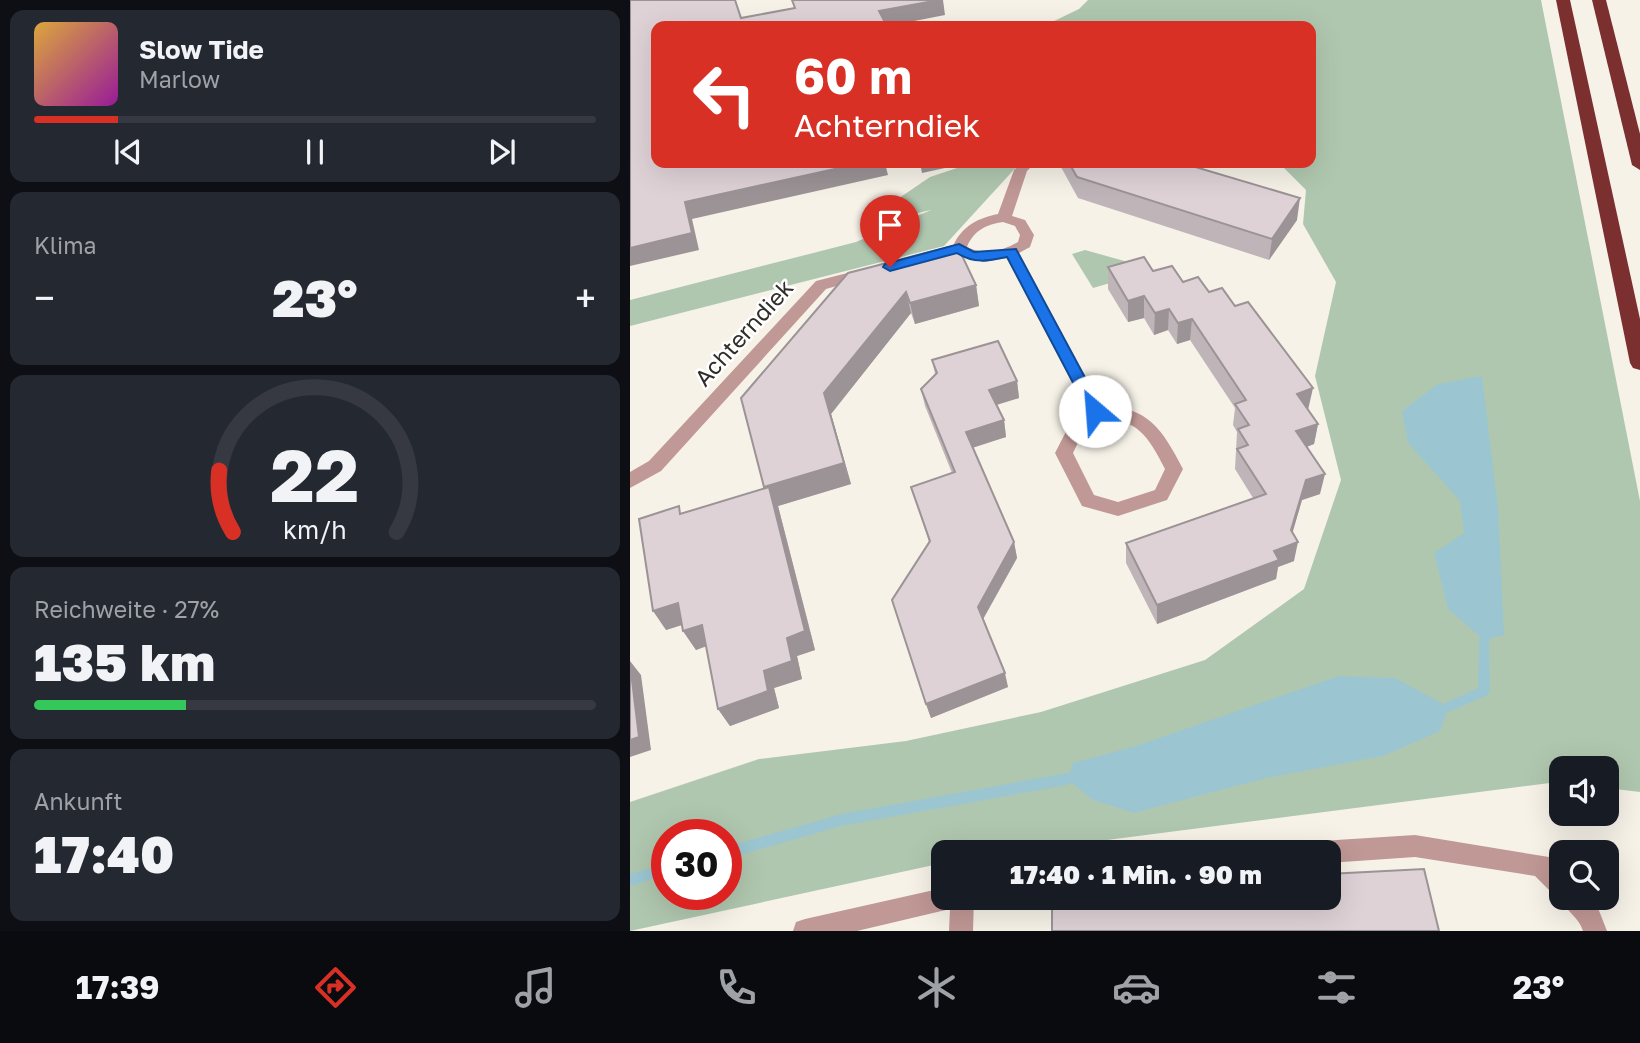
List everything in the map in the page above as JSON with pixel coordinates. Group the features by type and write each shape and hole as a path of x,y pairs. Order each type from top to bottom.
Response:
{"highway":[{"path":"1563,0 1640,363"},
{"path":"1599,0 1640,164"}],"street":[{"path":"1004,218 1023,168"},
{"path":"921,259 959,249 971,256 986,258 1011,252 1025,244 1027,235 1020,223 1004,218 991,219 980,223 961,239 959,249"},
{"path":"1011,252 1095,411"},
{"name":"Achterndiek","path":"630,481 655,466 821,285 884,269"},
{"path":"1095,411 1119,411 1152,428 1174,469 1161,495 1118,509 1088,501 1064,453 1078,424 1095,411"},
{"path":"1341,851 1415,846 1541,864 1549,873"},
{"path":"804,931 931,902"},
{"path":"961,931 962,910"},
{"path":"1584,910 1590,916 1595,931"}],"green space":[{"path":"1088,0 1541,0 1640,501 1640,792 1619,789 1619,756 1549,756 1549,783 1107,840 931,840 931,866 742,907 742,819 651,819 651,910 727,910 630,931 630,802 759,759 906,741 1041,712 1205,660 1304,589 1341,480 1315,376 1336,282 1303,224 1306,190 1284,168 1316,168 1316,21 1054,21 1079,9"},
{"path":"957,168 1015,168 944,246 630,326 630,300 856,242 931,210 904,216 889,205 930,177"},
{"path":"1085,250 1128,262 1117,281 1093,288 1072,254"}],"water":[{"path":"1482,376 1498,507 1504,635 1484,640 1448,609 1434,553 1464,533 1460,501 1408,443 1402,411 1438,384"},
{"path":"1339,676 1395,678 1449,707 1440,731 1383,756 1266,778 1134,813 1093,800 1067,779 1073,763 1136,746"}],"building":[{"path":"630,0 735,0 741,18 795,8 792,0 939,0 879,11 884,21 651,21 651,168 839,168 685,202 692,233 630,248"},
{"path":"1072,168 1199,168 1300,198 1272,239 1077,177"},
{"path":"957,245 976,285 910,303 906,292 824,393 844,463 764,487 741,398 848,273"},
{"path":"1144,257 1153,271 1172,266 1183,282 1198,277 1209,292 1222,288 1235,306 1248,302 1313,388 1297,394 1318,424 1296,431 1325,474 1306,480 1291,530 1298,542 1274,551 1279,560 1157,605 1126,543 1266,494 1237,449 1248,445 1238,429 1249,425 1235,404 1246,400 1192,319 1178,323 1169,309 1155,313 1144,296 1128,301 1108,267"},
{"path":"998,341 1017,381 989,390 1004,420 966,432 1014,542 978,607 1005,673 926,704 892,600 930,541 911,487 955,472 921,389 937,373 932,360"},
{"path":"769,487 805,631 787,638 792,661 764,671 768,691 718,709 702,625 683,631 678,603 653,611 639,519 679,506 680,514"},
{"path":"630,664 639,737 630,740"},
{"path":"1424,869 1439,931 1052,931 1052,910 1341,910 1341,873"}],"waterway":[{"path":"1449,707 1484,691 1484,640"},
{"path":"742,848 841,820 1067,779"},
{"path":"630,880 651,874"}],"route":[{"path":"890,267 959,249 971,256 986,258 1011,252 1095,411"}]}
